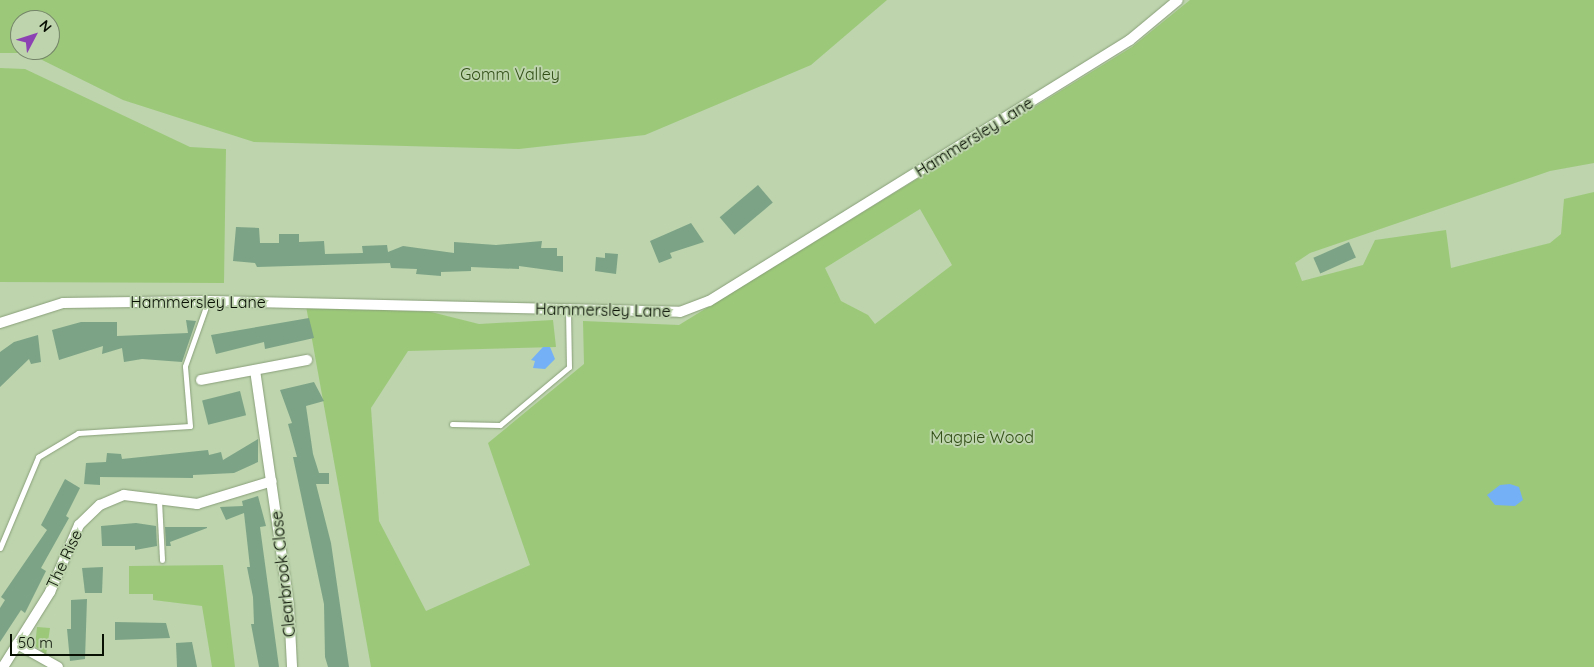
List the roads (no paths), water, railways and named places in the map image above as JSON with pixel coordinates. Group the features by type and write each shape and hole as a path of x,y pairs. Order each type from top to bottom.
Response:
{"street":[{"name":"Hammersley Lane","path":"0,323 63,303 209,301 451,305 568,312 680,312 709,302 1130,40 1178,0"},
{"path":"201,380 308,360"},
{"name":"Clearbrook Close","path":"255,370 289,607 292,667"},
{"name":"The Rise","path":"3,667 50,592 79,525 100,505 124,495 197,504 272,481"},
{"path":"17,644 58,667"}],"lane":[{"path":"0,548 38,457 78,433 190,426 185,366 209,301"},
{"path":"452,424 500,425 569,367 568,312"},
{"path":"159,500 162,560"}],"water":[{"path":"543,347 550,347 555,359 545,369 533,368 535,361 531,360"},
{"path":"1510,484 1519,487 1523,500 1515,506 1495,505 1487,495 1500,485"}],"park label":[{"name":"Gomm Valley","path":"510,74"},
{"name":"Magpie Wood","path":"982,437"}]}
